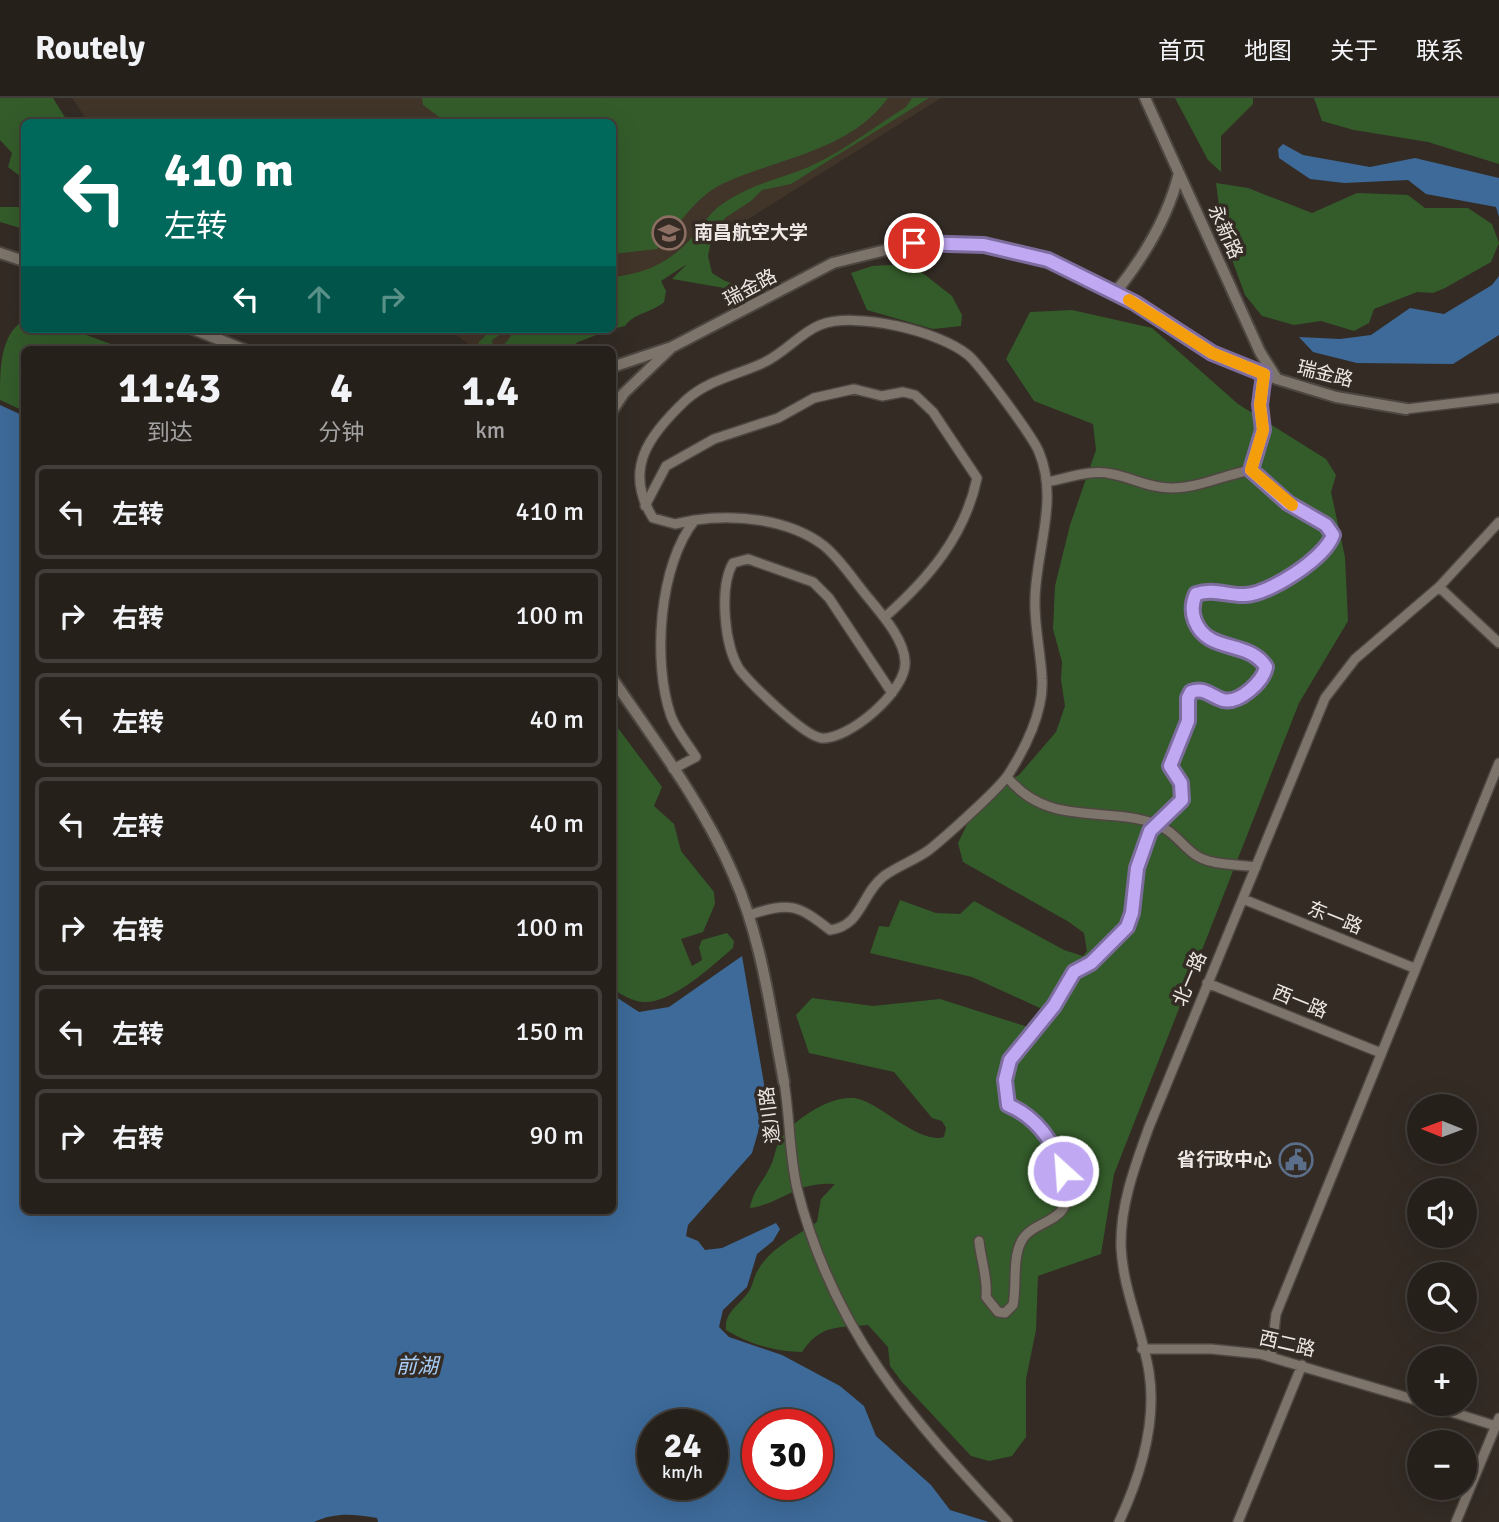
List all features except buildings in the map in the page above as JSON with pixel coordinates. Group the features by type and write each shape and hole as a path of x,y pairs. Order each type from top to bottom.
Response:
{"street":[{"name":"永新路","path":"1145,98 1261,352 1277,379"},
{"path":"1115,293 1130,274 1171,205 1179,173"},
{"name":"瑞金路","path":"616,366 672,347 833,263 914,243 984,245 1048,260 1115,293 1212,353 1277,379 1336,397 1406,409 1499,398"},
{"path":"0,253 21,260"},
{"path":"749,915 788,905 803,909 830,930 842,929 856,918 882,877 929,850 1007,777 1041,701 1042,681 1034,601 1047,519 1047,482 1039,450 967,354 939,340 870,319 848,319 821,325 786,352 698,390 645,445 639,489 653,518 675,524 724,516 752,519 800,533 824,545 885,618 906,662 892,694 881,707 838,735 822,738 808,733 743,673 732,657 726,636 727,573 733,563 748,559 813,582 829,597 892,694"},
{"path":"203,333 236,346"},
{"path":"616,405 624,393 672,347"},
{"path":"1251,470 1263,430 1260,405 1264,374"},
{"path":"645,506 666,466 715,439 778,418 814,398 854,389 882,396 903,392 915,395 933,412 977,478 972,503 959,533 915,591 885,618"},
{"path":"1047,482 1097,472 1147,486 1172,488 1208,483 1251,470"},
{"path":"979,1241 981,1263 988,1281 986,1297 998,1312 1004,1313 1013,1305 1017,1256 1022,1240 1062,1210 1068,1195 1063,1171 1051,1143 1024,1112 1008,1105 1005,1080 1010,1060 1054,1006 1074,972 1091,963 1127,927 1132,913 1137,868 1150,831 1182,800 1181,783 1170,766 1188,721 1188,698 1191,692 1205,690 1223,700 1241,697 1260,680 1266,667 1246,650 1208,640 1199,630 1193,616 1192,602 1196,594 1213,591 1242,595 1261,593 1295,576 1330,544 1333,535 1326,525 1288,503 1251,470"},
{"path":"673,769 696,757 671,718 665,688 663,614 667,584 680,538 695,520"},
{"name":"北一路","path":"1119,1522 1133,1492 1148,1431 1149,1373 1130,1305 1121,1246 1127,1189 1207,983 1325,698 1355,659 1439,587 1499,522"},
{"path":"1439,587 1499,643"},
{"name":"遂川路","path":"616,684 709,826 733,874 749,915 784,1082 797,1187 830,1288 856,1337 906,1409 1008,1522"},
{"path":"1270,1357 1276,1314 1413,968 1499,763"},
{"path":"1007,777 1018,790 1063,813 1127,816 1159,825 1205,860 1256,867"},
{"name":"东一路","path":"1243,899 1413,968"},
{"name":"西一路","path":"1207,983 1381,1053"},
{"name":"西二路","path":"1142,1349 1211,1349 1270,1357 1407,1397"},
{"path":"1238,1522 1301,1365"},
{"path":"1456,1522 1497,1422 1473,1416"}],"shaded area":[{"name":"南昌航空大学","path":"72,98 941,98 616,302 616,119 86,119"},
{"path":"454,333 567,333 545,346 471,346"}],"green space":[{"path":"0,98 53,98 66,119 21,119 21,177 8,167 12,153 0,140"},
{"path":"422,98 888,98 872,116 833,142 744,175 712,190 695,205 657,249 616,254 616,119 442,119 423,105"},
{"path":"912,98 929,98 791,184 762,190 751,201 725,218 712,236 708,256 712,273 735,284 752,284 742,291 672,279 687,264 661,281 666,291 664,302 629,321 625,326 616,328 616,276 659,264 687,243 721,205 733,197 827,158 906,107"},
{"path":"1175,98 1253,98 1253,104 1221,136 1221,172 1208,160"},
{"path":"1314,98 1499,98 1499,164 1428,142 1354,130 1322,121"},
{"path":"1216,183 1248,188 1312,213 1357,193 1408,195 1425,208 1468,208 1492,224 1499,243 1491,262 1433,293 1417,292 1374,309 1369,323 1354,331 1321,321 1294,325 1262,316 1245,295 1223,235"},
{"path":"0,207 18,207 21,210 21,228 0,222"},
{"path":"872,266 915,267 952,296 962,315 961,326 933,329 867,310 851,273"},
{"path":"1072,310 1152,328 1238,404 1326,459 1336,475 1331,492 1345,557 1348,621 1299,703 1114,1174 1101,1254 1038,1276 1036,1330 1026,1379 1026,1437 1012,1456 989,1461 971,1456 902,1382 890,1366 888,1347 868,1325 839,1327 823,1332 802,1352 783,1351 753,1343 726,1330 726,1324 729,1314 749,1291 756,1273 769,1255 817,1222 821,1199 835,1184 799,1189 772,1202 750,1208 778,1143 795,1123 816,1108 840,1099 852,1098 871,1104 924,1135 944,1137 946,1128 942,1121 932,1118 894,1072 809,1053 796,1015 812,998 873,1006 940,999 1028,1027 1038,1025 1044,1017 1042,1009 972,977 870,953 879,926 889,927 900,900 936,913 960,914 974,901 1064,950 1083,956 1087,951 1084,933 963,862 958,843 981,796 1019,775 1056,732 1065,706 1061,680 1062,662 1053,629 1055,586 1070,525 1096,450 1093,424 1034,401 1006,359 1030,312"},
{"path":"21,322 21,333 81,333 116,346 21,346 21,410 0,400 3,354 16,326"},
{"path":"488,333 502,333 492,340 493,346 478,346"},
{"path":"513,333 602,333 572,346 503,346"},
{"path":"616,725 662,787 654,806 674,824 681,851 714,892 715,904 703,932 681,939 692,966 702,960 699,947 702,940 727,933 734,941 733,948 679,991 654,1001 643,1002 616,991"}],"water":[{"path":"1283,144 1303,155 1370,167 1415,158 1499,178 1499,217 1496,207 1426,194 1408,180 1344,183 1310,179 1279,158 1278,149"},
{"path":"1499,276 1499,335 1453,364 1357,363 1313,352 1299,337 1340,339 1371,335 1410,308 1444,314 1492,285"},
{"name":"前湖","path":"0,405 21,415 21,1214 616,1214 616,997 639,1012 669,1007 742,956 767,1101 752,1153 688,1225 686,1236 698,1241 705,1250 722,1248 776,1223 780,1229 773,1241 757,1254 747,1287 723,1310 719,1327 729,1337 782,1355 840,1386 864,1406 876,1436 931,1485 950,1510 989,1522 378,1522 377,1518 360,1516 329,1517 314,1522 0,1522"}],"slow traffic":[{"path":"1129,300 1212,353 1264,374 1260,405 1263,430 1251,470 1292,505"}],"place":[{"name":"南昌航空大学","path":"669,233"},
{"name":"省行政中心","path":"1296,1160"}],"route":[{"path":"914,243 984,245 1048,260 1135,303 1212,353 1264,374 1260,405 1263,430 1251,470 1288,503 1326,525 1333,535 1330,544 1318,552 1295,576 1261,593 1242,595 1205,591 1196,594 1192,602 1193,616 1199,630 1208,640 1246,650 1262,661 1266,667 1265,674 1241,697 1231,700 1223,700 1205,690 1191,692 1185,733 1170,766 1184,791 1182,800 1150,831 1137,868 1132,889 1132,913 1127,927 1091,963 1074,972 1054,1006 1010,1060 1005,1080 1008,1105 1024,1112 1051,1143 1063,1171"}]}
